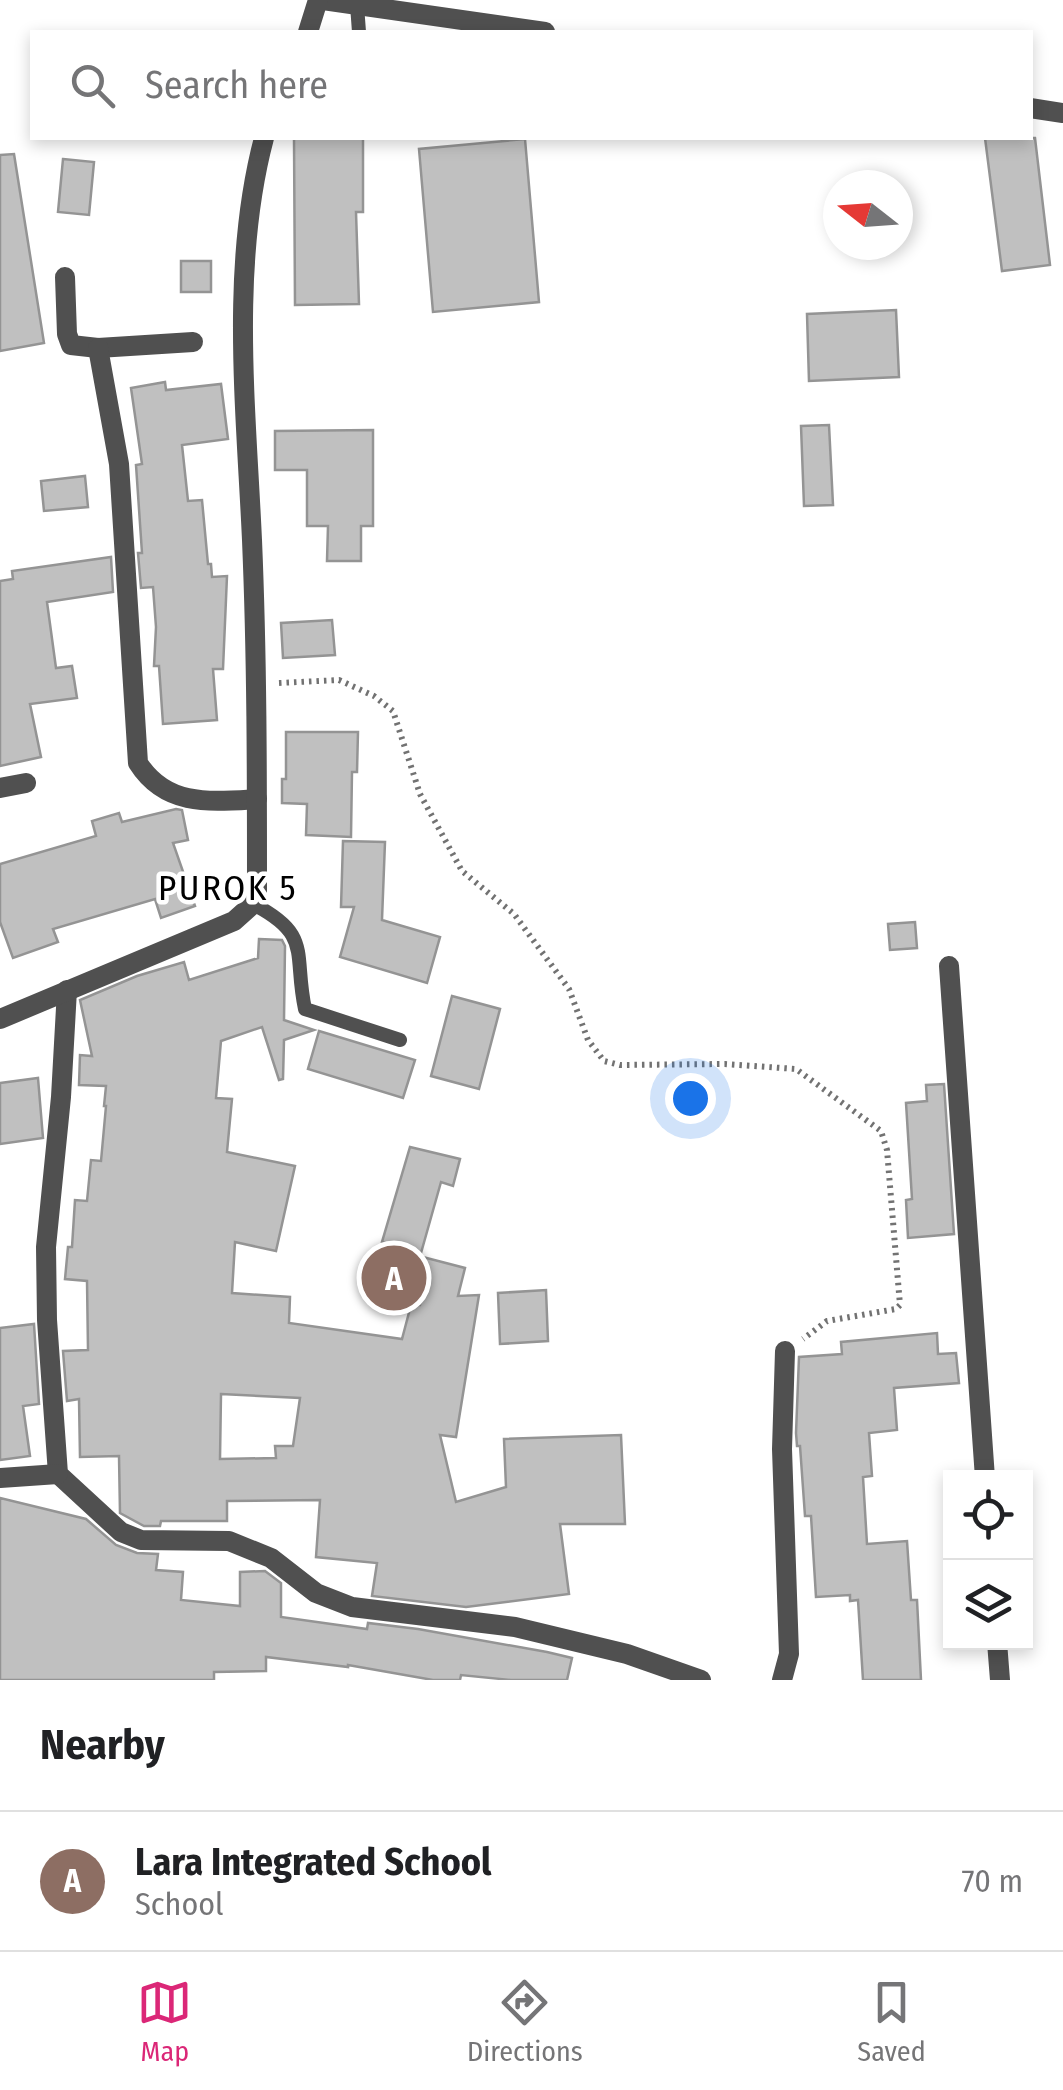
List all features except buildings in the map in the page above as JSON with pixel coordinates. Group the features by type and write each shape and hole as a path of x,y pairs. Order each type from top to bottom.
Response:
{"street":[{"path":"309,30 320,0 531,30"},
{"path":"1033,108 1063,113"},
{"path":"0,1019 234,922 254,904 257,684 245,244 247,212 264,140"},
{"path":"65,277 66,334 71,345 98,348 193,342"},
{"path":"98,348 119,464 138,763 148,777 176,796 210,802 257,800"},
{"path":"0,788 26,782"},
{"path":"949,966 984,1470"},
{"path":"67,990 46,1247 58,1474 121,1532 142,1540 229,1542 271,1558 316,1592 352,1607 515,1627 627,1654 701,1680"},
{"path":"782,1680 789,1654 782,1450 785,1351"},
{"path":"0,1478 58,1474"},
{"path":"998,1650 1000,1680"}],"lane":[{"path":"357,5 358,30"},
{"path":"254,904 283,920 296,938 305,1009 400,1040"}],"path":[{"path":"257,684 340,680 374,696 392,711 420,794 462,871 514,914 568,989 588,1040 604,1060 620,1065 725,1064 796,1069 880,1131 887,1150 900,1305 896,1309 827,1321 785,1351"}],"place":[{"name":"Lara Integrated School","path":"394,1278"}],"district":[{"name":"PUROK 5","path":"228,888"}]}
